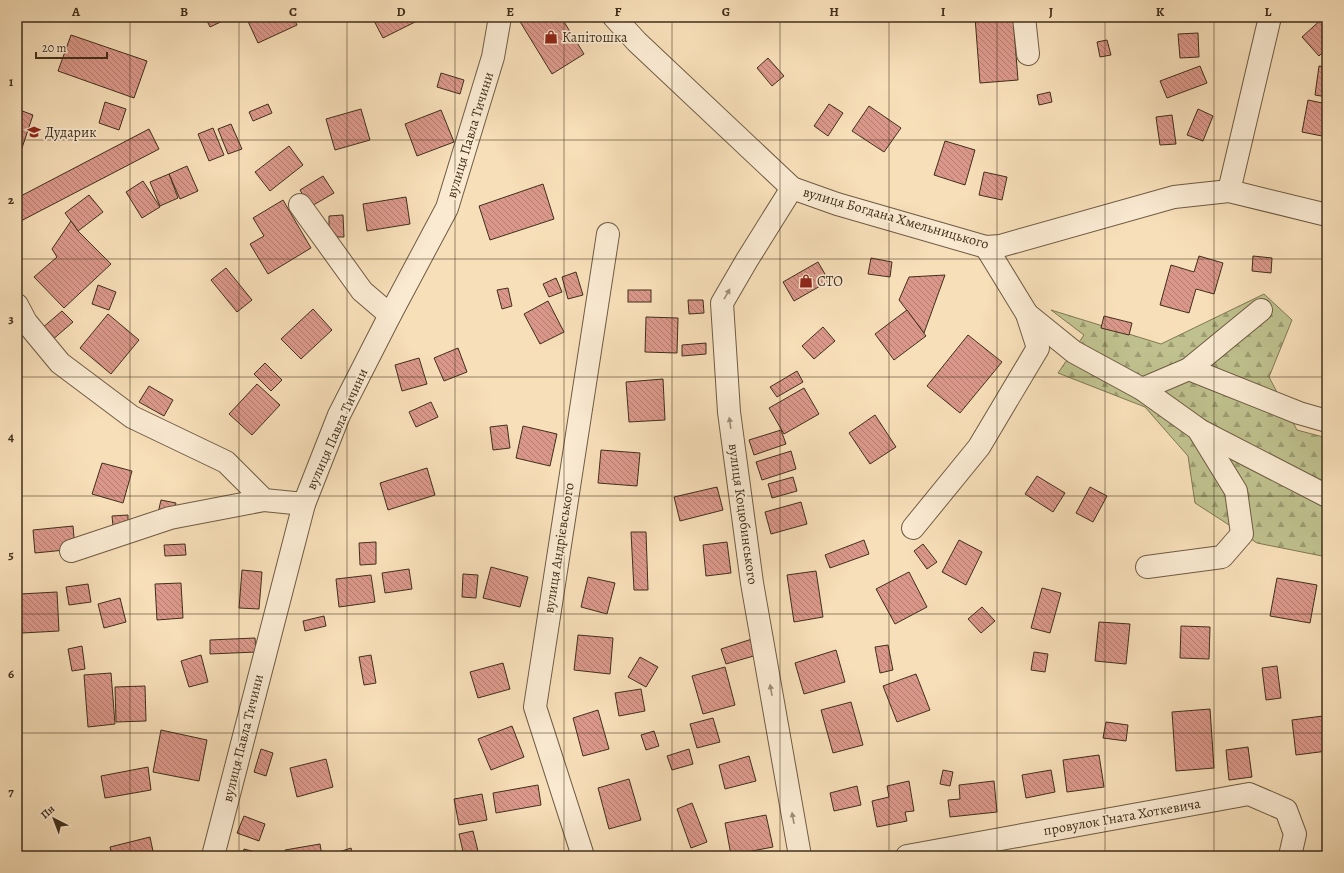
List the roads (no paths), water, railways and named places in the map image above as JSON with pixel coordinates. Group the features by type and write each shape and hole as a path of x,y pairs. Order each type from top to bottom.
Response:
{"street":[{"name":"вулиця Павла Тичини","path":"213,856 304,504 340,415 390,315 448,208 493,57 500,17"},
{"name":"вулиця Богдана Хмельницького","path":"614,17 637,42 792,188 837,204 986,247 1000,246 1174,197 1229,190"},
{"path":"1024,17 1028,54"},
{"path":"1270,17 1229,190 1327,215"},
{"name":"вулиця Коцюбинського","path":"792,188 722,302 729,412 752,583 800,856"},
{"path":"300,205 362,291 390,315"},
{"name":"вулиця Андрієвського","path":"583,856 535,707 608,234"},
{"path":"913,528 979,447 1038,348 1027,314 986,247"},
{"path":"17,305 26,322 60,363 132,416 226,462 264,500"},
{"path":"1142,389 1189,369 1262,310"},
{"path":"1027,314 1074,352 1142,389 1198,429 1327,496"},
{"path":"1189,369 1300,413 1327,421"},
{"path":"1146,566 1222,557 1242,534 1236,491 1198,429"},
{"path":"71,551 170,518 264,500 304,504"},
{"name":"провулок Гната Хоткевича","path":"908,856 1249,794 1286,810 1295,834 1290,856"}],"place":[{"name":"Капітошка","path":"551,37"},
{"name":"Дударик","path":"34,132"},
{"name":"СТО","path":"806,281"}]}
